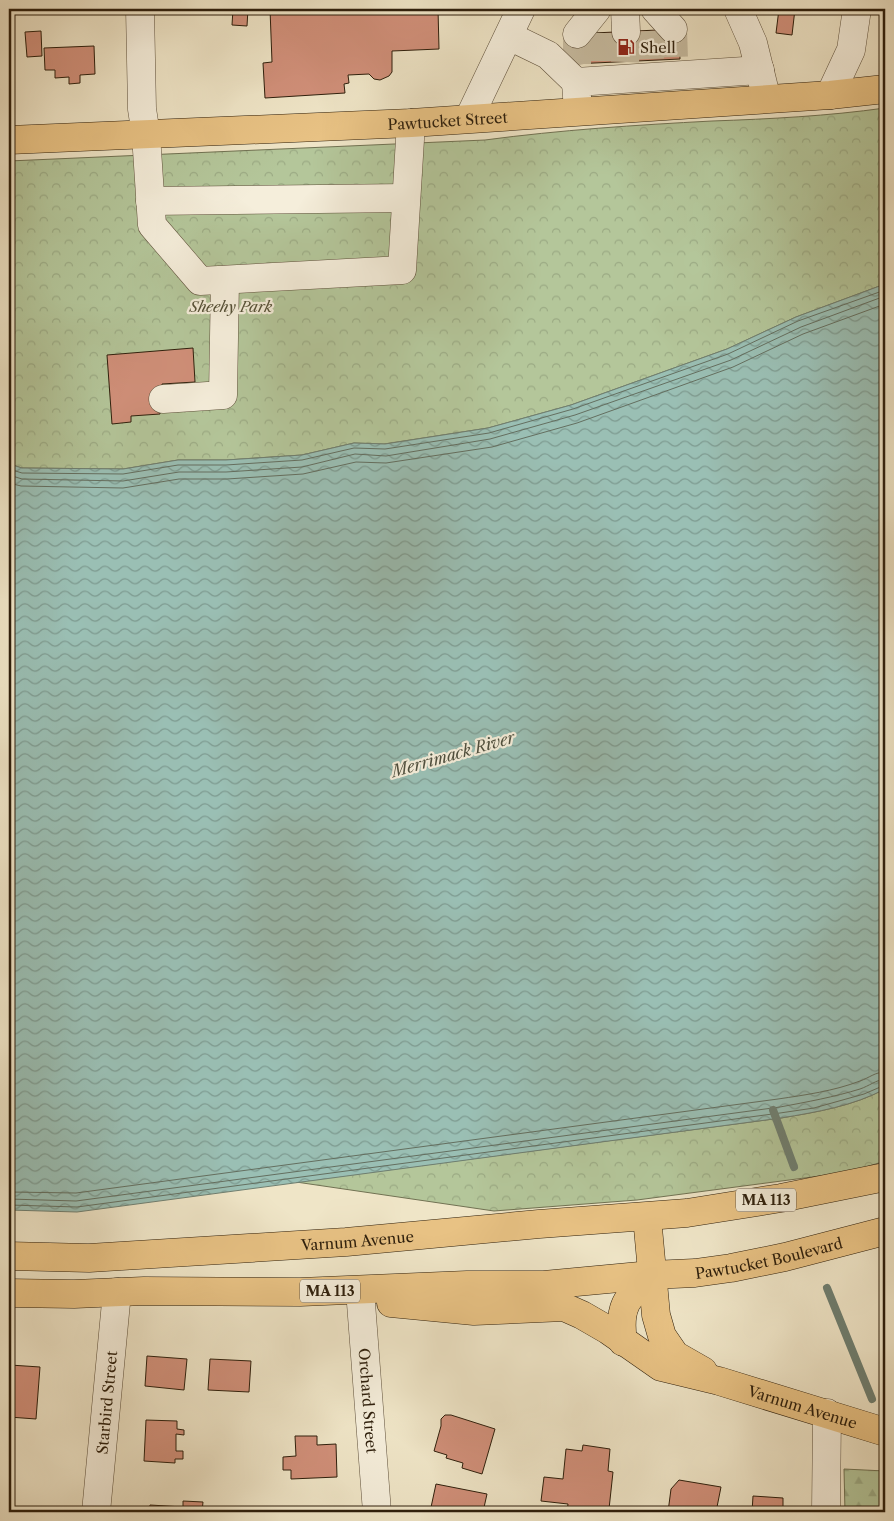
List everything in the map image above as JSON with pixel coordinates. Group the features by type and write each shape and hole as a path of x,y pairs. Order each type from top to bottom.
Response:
{"main road":[{"name":"Pawtucket Street","path":"9,140 411,123 767,100 885,89"},
{"name":"MA 113","path":"646,1217 687,1213 781,1198 885,1177"},
{"name":"Varnum Avenue","path":"9,1256 89,1258 346,1242 539,1224 646,1217 656,1315 662,1336 676,1355 719,1381"},
{"name":"Pawtucket Boulevard","path":"651,1275 695,1273 785,1258 885,1231"},
{"name":"Varnum Avenue","path":"9,1293 300,1292 468,1285 544,1285 651,1275"},
{"path":"623,1342 621,1325 623,1308 630,1295 651,1275"},
{"name":"Varnum Avenue","path":"360,1290 384,1302 474,1311 564,1308 582,1315 608,1330 661,1367 719,1381 885,1432"}],"street":[{"path":"140,9 142,109 146,135 152,225 200,281 402,270 411,123"},
{"path":"470,118 521,9"},
{"path":"590,25 608,9"},
{"path":"738,9 753,43 767,100"},
{"path":"830,95 851,50 857,9"},
{"path":"508,36 548,55 625,70 760,70"},
{"path":"578,111 625,70"},
{"path":"150,201 406,198"},
{"path":"163,398 223,395 225,280"},
{"name":"Orchard Street","path":"360,1290 376,1512"},
{"name":"Starbird Street","path":"96,1512 117,1292"},
{"path":"826,1512 827,1414"}],"green space":[{"name":"Sheehy Park","path":"885,108 885,284 796,317 727,349 571,405 488,428 384,444 354,443 302,455 226,460 178,460 123,469 22,468 9,464 9,161 485,140 598,128 799,117"},
{"path":"885,1089 885,1161 850,1172 637,1200 494,1211 296,1182 781,1118 848,1104"},
{"path":"844,1469 885,1471 885,1512 845,1512"}],"water":[{"name":"Merrimack River","path":"885,284 885,1089 848,1104 781,1118 77,1212 9,1210 9,464 22,468 123,469 178,460 226,460 302,455 354,443 385,444 488,428 571,405 727,349 796,317"}],"building":[{"path":"233,9 248,9 247,26 232,25"},
{"path":"270,9 438,9 439,49 392,51 392,72 389,76 380,80 374,79 369,74 348,75 349,83 344,84 345,93 265,98 263,63 272,62"},
{"path":"779,9 795,9 792,35 776,33"},
{"name":"Shell","path":"679,29 680,59 573,64 572,34"},
{"path":"41,31 42,56 27,57 25,32"},
{"path":"94,46 95,74 80,75 80,83 69,84 69,77 55,78 55,70 45,70 44,48"},
{"path":"193,348 195,382 162,384 163,408 160,409 160,414 131,416 131,422 112,424 107,355"},
{"path":"147,1356 187,1359 184,1390 145,1386"},
{"path":"210,1359 251,1361 249,1392 208,1390"},
{"path":"10,1365 40,1367 36,1419 9,1417"},
{"path":"445,1415 451,1415 495,1429 482,1474 462,1468 463,1463 446,1458 447,1455 434,1451 441,1419"},
{"path":"146,1420 177,1421 177,1429 184,1430 184,1435 176,1434 176,1451 183,1451 183,1459 175,1459 175,1463 144,1461"},
{"path":"295,1436 317,1436 317,1445 336,1444 337,1477 291,1479 291,1470 283,1470 283,1457 296,1456"},
{"path":"583,1445 610,1449 608,1471 613,1472 609,1509 589,1507 588,1512 567,1512 568,1504 541,1501 544,1477 563,1479 566,1449 582,1451"},
{"path":"679,1480 721,1487 716,1512 668,1512 671,1489"},
{"path":"436,1484 487,1494 483,1512 430,1512"},
{"path":"753,1496 783,1498 783,1512 752,1512"},
{"path":"183,1501 203,1502 202,1512 149,1512 150,1505 183,1507"}],"waterway":[{"path":"773,1110 794,1167"},
{"path":"827,1288 872,1399"}],"tunnel":[{"path":"673,29 674,59"},
{"path":"649,31 650,60"},
{"path":"625,62 626,32"},
{"path":"598,33 598,63"},
{"path":"577,34 577,64"}],"place":[{"name":"Shell","path":"626,47"}]}
